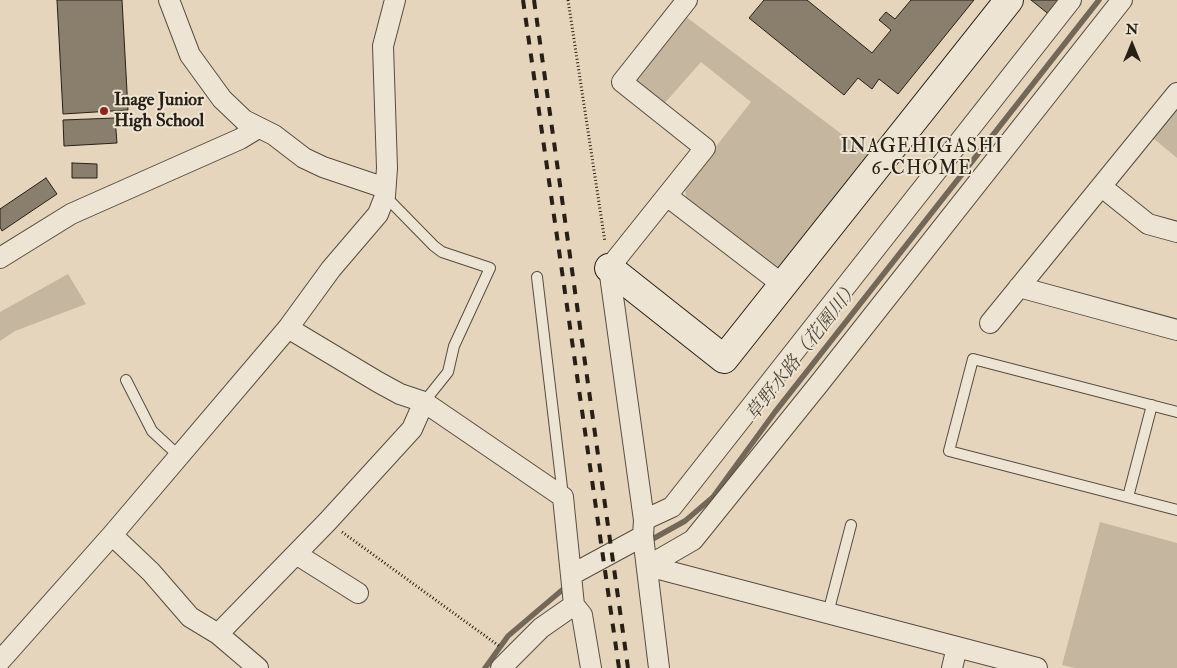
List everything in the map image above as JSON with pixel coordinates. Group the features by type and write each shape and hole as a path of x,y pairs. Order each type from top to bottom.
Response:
{"street":[{"path":"169,0 190,55 222,99 244,120 274,135 304,158 385,192"},
{"path":"0,661 112,534 288,328 331,269 378,214 385,192 383,46 395,0"},
{"path":"659,668 644,528 609,268 705,148 622,82 686,0"},
{"path":"609,268 724,359 1009,0"},
{"path":"571,575 644,528 672,507 1071,0"},
{"path":"648,566 693,540 1122,0"},
{"path":"990,323 1177,93"},
{"path":"0,258 70,214 240,139 258,128"},
{"path":"1102,187 1148,224 1177,232"},
{"path":"667,196 783,285"},
{"path":"1020,287 1177,330"},
{"path":"288,328 400,394 424,402 564,497 574,605 582,615 591,668"},
{"path":"218,634 328,521 412,429 424,402"},
{"path":"112,534 151,572 190,617 218,634 258,668"},
{"path":"296,554 358,593"},
{"path":"648,566 1038,668"},
{"path":"501,668 541,628 574,605"},
{"path":"952,668 957,647"}],"lane":[{"path":"385,192 434,246 442,252 490,268 454,346 448,372 424,402"},
{"path":"537,277 564,497"},
{"path":"1177,412 973,359 949,451 1177,510"},
{"path":"126,380 152,431 179,456"},
{"path":"1128,497 1152,405"},
{"path":"828,613 851,525"}],"path":[{"path":"568,0 609,268"},
{"path":"328,521 490,640"}],"shaded area":[{"path":"685,16 876,160 785,268 775,269 686,200 685,186 751,102 701,62 663,105 636,83 634,78"},
{"path":"1177,108 1177,158 1153,138"},
{"path":"68,274 86,304 15,331 0,341 0,312"},
{"path":"1100,522 1177,543 1177,668 1075,668 1062,665"}],"building":[{"path":"57,0 122,0 128,110 63,114"},
{"path":"764,0 807,0 872,53 891,30 879,20 886,12 895,19 911,0 974,0 898,94 879,79 872,89 858,78 844,95 749,18"},
{"path":"1031,0 1064,0 1051,16"},
{"path":"115,118 117,143 64,146 63,120"},
{"path":"72,163 97,164 97,178 72,178"},
{"path":"46,178 57,194 2,231 0,227 0,209"}],"waterway":[{"name":"草野水路（花園川）","path":"649,541 685,521 713,497 775,412 1099,0"},
{"name":"草野水路（花園川）","path":"485,668 508,636 568,585"}],"railway":[{"path":"523,0 619,668"},
{"path":"534,0 628,668"}],"place":[{"name":"Inage Junior High School","path":"104,111"}],"district":[{"name":"INAGEHIGASHI 6-CHOME","path":"922,159"}]}
